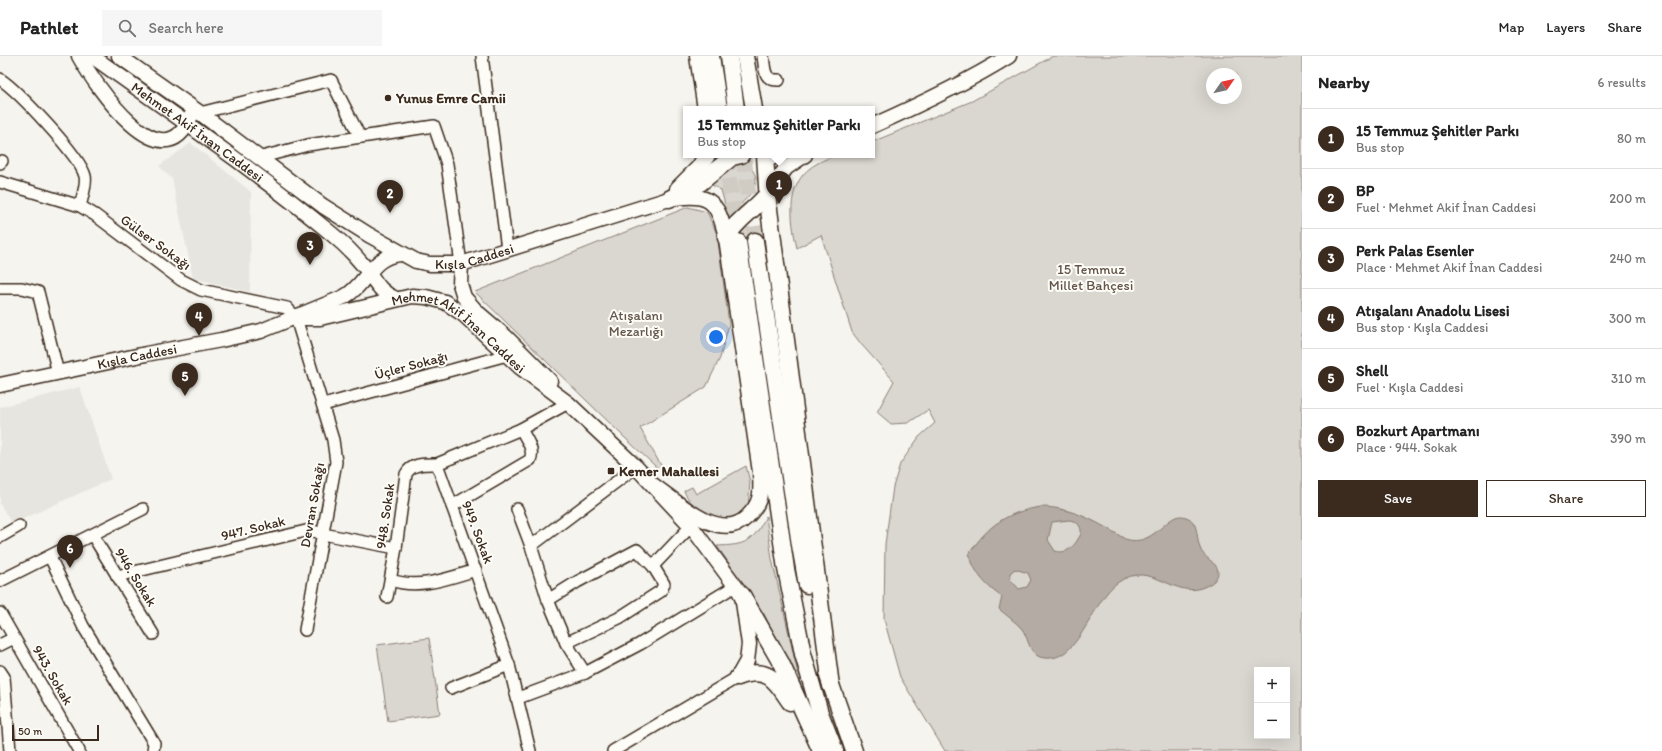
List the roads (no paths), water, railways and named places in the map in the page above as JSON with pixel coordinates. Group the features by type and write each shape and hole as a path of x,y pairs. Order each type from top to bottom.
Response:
{"highway":[{"path":"698,56 706,106"},
{"path":"711,56 718,106"},
{"path":"729,56 736,106"},
{"path":"745,56 754,106"},
{"path":"669,199 699,168 705,158"},
{"path":"669,199 700,183 731,158"},
{"path":"770,158 768,202 831,686"},
{"path":"769,192 757,206 730,230 786,568 803,654 820,713 835,751"},
{"path":"755,241 800,545 815,626 831,686 854,751"},
{"path":"738,590 780,662 820,751"},
{"path":"738,677 758,672 768,677 779,685 791,704 809,724"}],"main road":[{"path":"79,56 98,86 138,131 158,140 171,139 180,133 197,111"},
{"name":"Mehmet Akif İnan Caddesi","path":"92,56 186,124 334,236 369,273 385,294 396,299 412,296 426,297 445,302 464,316 521,368 568,402 636,467 691,526 738,590"},
{"name":"Mehmet Akif İnan Caddesi","path":"119,56 197,111 323,206 401,254"},
{"path":"875,125 924,103 982,73 1009,56"},
{"path":"769,192 786,168 801,158"},
{"name":"Kışla Caddesi","path":"0,385 261,331 296,318 353,292 382,258 390,255 401,254 416,261 430,264 461,264 669,199 688,195 708,200 717,208 732,240 760,472 760,499 755,509 742,521 730,526 717,526 700,519 654,485"},
{"path":"461,264 460,284 464,297 542,373 568,402"},
{"name":"Kışla Caddesi","path":"296,318 320,318 396,299"},
{"path":"738,590 749,644 747,661 738,677"}],"street":[{"path":"482,56 507,249"},
{"path":"763,56 768,78 772,81 779,80"},
{"path":"0,79 56,134 82,167 86,178 80,206"},
{"path":"197,111 331,80 360,137"},
{"path":"258,158 308,145 434,126 447,164 461,264"},
{"name":"Gülser Sokağı","path":"0,182 80,206 95,215 181,280 201,290 287,308 296,318"},
{"path":"0,288 22,288 38,292 58,373"},
{"name":"Devran Sokağı","path":"296,318 333,440 336,462 327,501 323,534 305,630"},
{"name":"Üçler Sokağı","path":"323,405 507,355"},
{"path":"437,464 521,429 568,402"},
{"path":"452,506 530,460 533,455 532,450 521,429"},
{"name":"949. Sokak","path":"437,464 509,665 530,751"},
{"name":"948. Sokak","path":"387,597 396,548 406,474 409,469 418,465 437,464"},
{"path":"531,546 636,467"},
{"path":"0,581 93,536 143,509"},
{"path":"517,509 531,546 548,600 566,643 585,673"},
{"path":"0,537 19,526"},
{"path":"653,566 691,526"},
{"name":"947. Sokak","path":"117,576 310,530 323,534 396,548"},
{"name":"946. Sokak","path":"93,536 153,634"},
{"path":"548,600 577,582 637,550 653,566 664,584 661,591 619,618 566,643"},
{"path":"50,557 83,626 154,743 153,751"},
{"path":"391,580 415,584 439,580 476,570"},
{"path":"518,698 585,673 738,590"},
{"name":"943. Sokak","path":"0,614 79,751"},
{"path":"0,645 14,638"},
{"path":"451,688 509,665"},
{"path":"0,670 4,677 6,747"},
{"path":"614,751 738,677"}],"tunnel":[{"path":"725,158 738,236"},
{"path":"743,158 755,241"}],"place":[{"name":"Yunus Emre Camii","path":"388,98"},
{"name":"15 Temmuz Şehitler Parkı","path":"779,204"},
{"name":"BP","path":"390,213"},
{"name":"Perk Palas Esenler","path":"310,265"},
{"name":"Atışalanı Anadolu Lisesi","path":"199,336"},
{"name":"Shell","path":"185,396"},
{"name":"Kemer Mahallesi","path":"611,471"},
{"name":"Bozkurt Apartmanı","path":"70,568"}],"park label":[{"name":"15 Temmuz Millet Bahçesi","path":"1091,278"},
{"name":"Atışalanı Mezarlığı","path":"636,324"}]}
